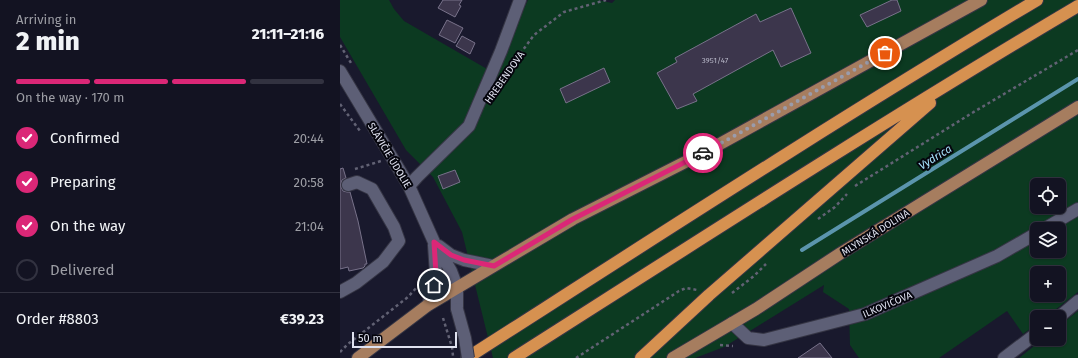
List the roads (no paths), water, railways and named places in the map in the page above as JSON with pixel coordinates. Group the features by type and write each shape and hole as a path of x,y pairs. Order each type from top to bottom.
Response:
{"highway":[{"path":"468,358 829,127 942,56 1037,0"},
{"path":"514,358 716,229 1078,6"},
{"path":"641,358 709,295 957,80"}],"main road":[{"path":"358,358 428,305 573,219 707,151 981,0"},
{"name":"MLYNSKÁ DOLINA","path":"673,358 756,309 841,252 1078,107"}],"street":[{"path":"409,186 469,126 501,51 520,0"},
{"name":"SLÁVIČIE ÚDOLIE","path":"340,71 409,186 434,242 451,271 457,287"},
{"path":"340,292 356,283 382,262 399,241 394,227 372,189 357,182 348,185"},
{"path":"1056,222 1078,209"},
{"name":"ILKOVIČOVA","path":"732,323 748,338 764,340 865,314 997,256 1030,237"},
{"name":"SLÁVIČIE ÚDOLIE","path":"434,242 451,255 464,260 494,266"},
{"name":"SLÁVIČIE ÚDOLIE","path":"428,305 436,274 434,242"},
{"name":"SLÁVIČIE ÚDOLIE","path":"436,274 445,295 457,309"},
{"path":"457,287 457,309 465,338 468,358"},
{"path":"1066,311 1078,301"},
{"path":"1004,358 1030,338"}],"waterway":[{"name":"Vydrica","path":"802,250 1078,79"}]}
